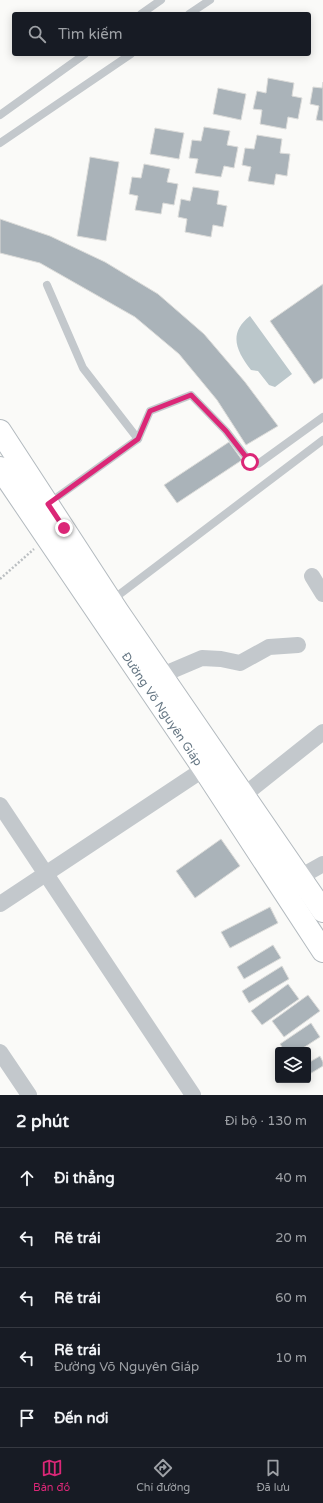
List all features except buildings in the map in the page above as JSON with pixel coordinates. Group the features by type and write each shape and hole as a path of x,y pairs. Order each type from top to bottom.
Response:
{"main road":[{"name":"Đường Võ Nguyên Giáp","path":"0,431 48,504 55,533 204,769 323,951"},
{"name":"Đường Võ Nguyên Giáp","path":"0,468 111,600 323,911"}],"street":[{"path":"312,576 323,594"},
{"path":"162,675 202,658 221,659 240,663 269,647 298,645"},
{"path":"244,795 323,732"},
{"path":"0,904 204,769"},
{"path":"0,805 193,1095"},
{"path":"300,877 323,864"},
{"path":"0,1052 29,1095"}],"lane":[{"path":"144,12 161,0"},
{"path":"192,12 210,0"},
{"path":"0,115 82,56"},
{"path":"0,143 128,56"},
{"path":"47,285 83,368 138,439"},
{"path":"48,504 138,439 150,411 191,395 226,431 250,462 258,464 323,417"},
{"path":"111,600 322,443"}],"path":[{"path":"0,579 55,533"}],"shaded area":[{"path":"250,316 292,374 275,387 269,385 258,371 251,370 238,349 237,336 239,329 243,322"}],"route":[{"path":"64,528 48,504 138,439 150,411 191,395 226,431 250,462"}]}
